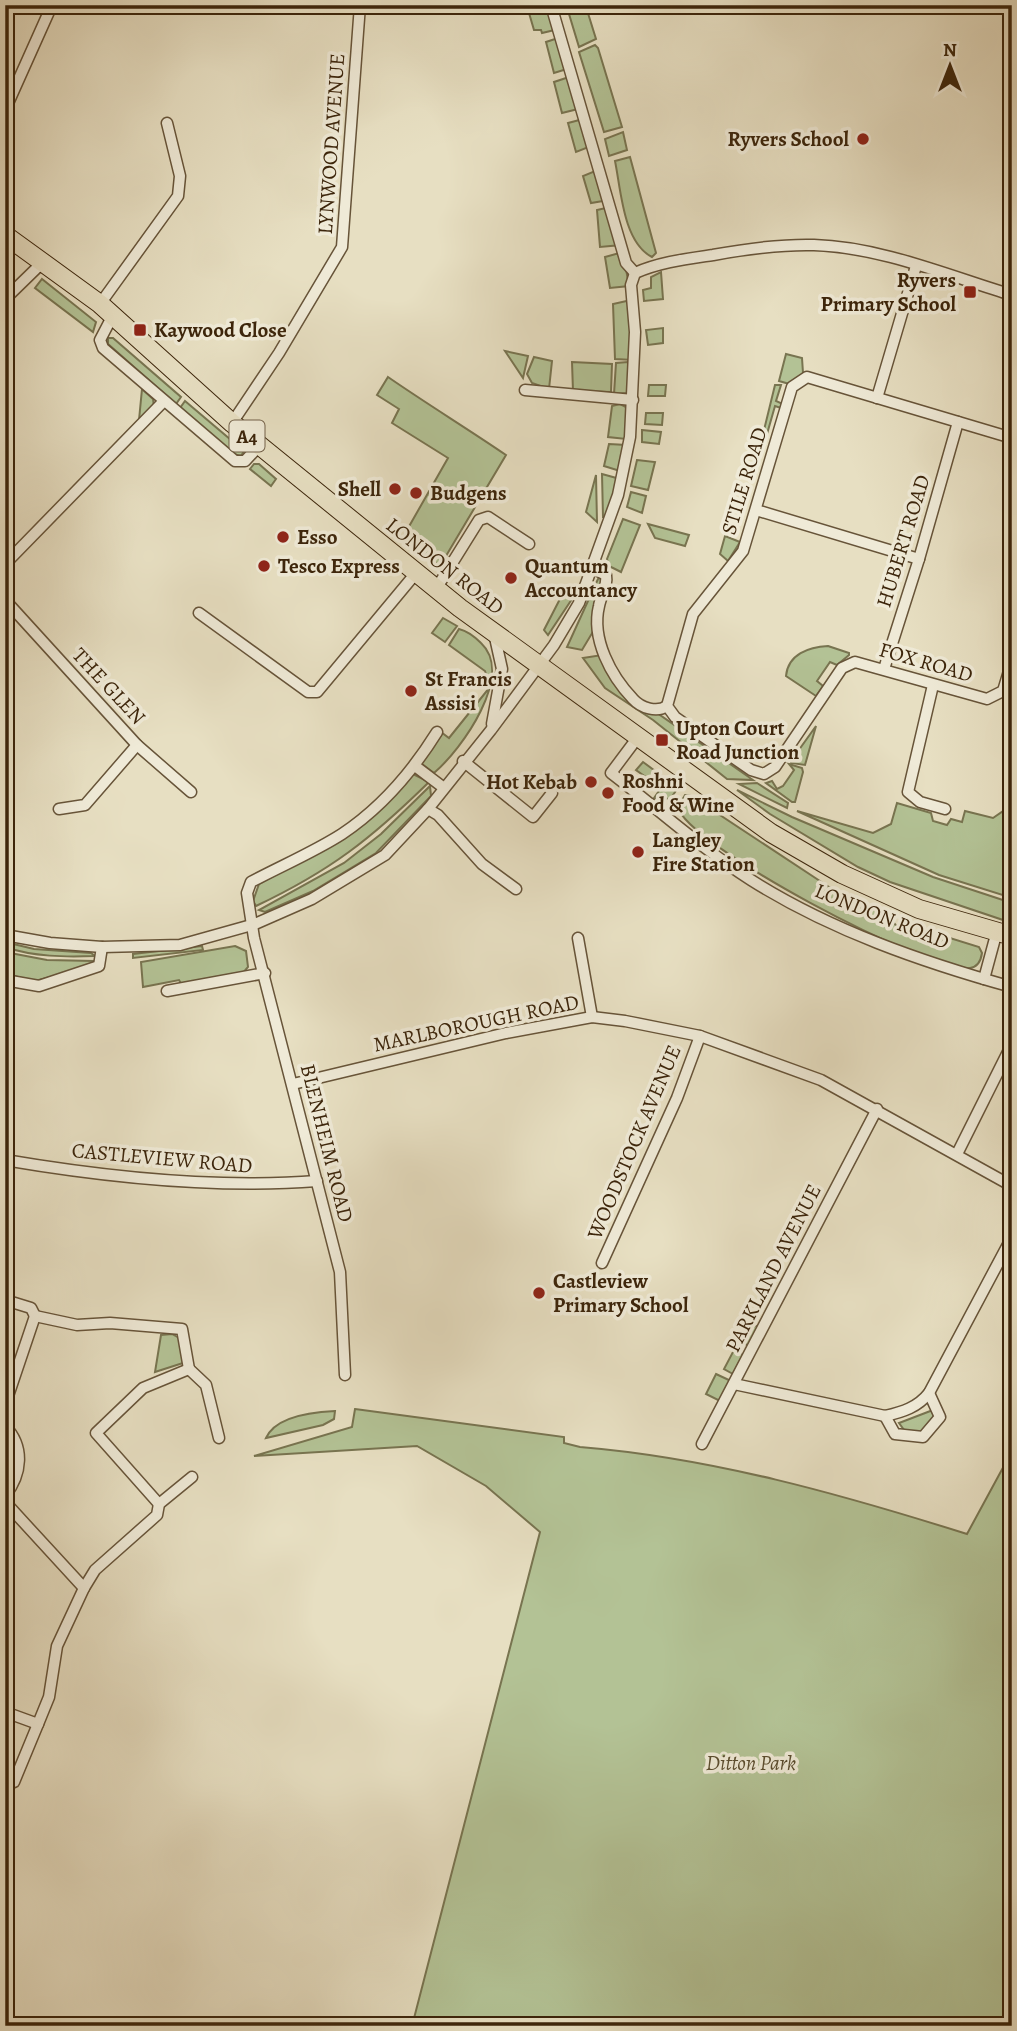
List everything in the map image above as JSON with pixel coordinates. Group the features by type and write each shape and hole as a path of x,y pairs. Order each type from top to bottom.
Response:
{"main road":[{"name":"LONDON ROAD","path":"5,235 44,261 107,310 259,446 436,589 771,832 842,874 919,909 1004,933"}],"street":[{"path":"5,110 52,5"},
{"name":"LYNWOOD AVENUE","path":"232,423 279,353 342,247 360,5"},
{"path":"551,5 626,263 635,274"},
{"path":"167,123 180,176 178,196 107,310 100,340 103,348 234,461 245,461 259,446"},
{"path":"5,935 50,943 102,947 180,945 255,924 313,899 385,855 428,809 540,665 570,619 592,568 618,495 633,400 635,332 631,285 635,274 660,263 773,246 817,245 879,256 1012,295"},
{"path":"5,299 44,261"},
{"path":"877,398 916,266"},
{"name":"STILE ROAD","path":"667,706 693,614 743,551 792,387 807,377 1012,438"},
{"path":"525,390 633,400"},
{"path":"5,564 164,401"},
{"name":"HUBERT ROAD","path":"884,669 958,422"},
{"path":"756,510 919,559"},
{"path":"436,589 480,520 488,517 529,544"},
{"path":"592,568 606,575 607,582 598,608 601,647 619,684 644,707 653,709 667,706"},
{"path":"199,613 308,692 317,692 416,573"},
{"name":"THE GLEN","path":"5,600 137,745 191,792"},
{"path":"491,730 502,669 493,632"},
{"name":"FOX ROAD","path":"667,706 675,718 751,770 764,774 775,767 842,668 855,662 987,699 1003,691 1012,661"},
{"path":"933,685 908,792 920,802 945,809"},
{"path":"437,733 415,766 444,788"},
{"name":"LONDON ROAD","path":"638,737 611,773 749,879 811,915 880,944 1012,987"},
{"path":"59,809 85,805 137,745"},
{"path":"463,761 533,817 552,793"},
{"name":"BLENHEIM ROAD","path":"345,1375 340,1272 254,938 255,924 247,893 251,882 342,834 387,797 415,766"},
{"path":"428,809 438,815 482,864 516,889"},
{"path":"984,979 1004,933"},
{"path":"578,938 592,1017"},
{"path":"5,981 39,986 99,966 102,947"},
{"path":"167,991 265,973"},
{"name":"MARLBOROUGH ROAD","path":"293,1084 506,1033 592,1017 700,1036 778,1063 877,1109 1012,1186"},
{"name":"WOODSTOCK AVENUE","path":"603,1263 677,1098 700,1036"},
{"path":"957,1154 1012,1044"},
{"name":"PARKLAND AVENUE","path":"702,1444 877,1109"},
{"name":"CASTLEVIEW ROAD","path":"5,1160 57,1169 258,1185 317,1181"},
{"path":"734,1384 885,1416 903,1412 923,1401 929,1393 1012,1237"},
{"path":"5,1300 31,1308 35,1316 5,1405"},
{"path":"35,1316 77,1325 110,1323 182,1329 189,1370 206,1385 219,1438"},
{"path":"159,1504 96,1433 143,1388 189,1370"},
{"path":"885,1416 895,1434 923,1437 940,1417 929,1393"},
{"path":"5,1426 16,1442 20,1456 14,1486 5,1496"},
{"path":"14,1783 49,1697 57,1646 84,1588 95,1570 158,1515 159,1504 192,1478"},
{"path":"5,1502 84,1588"},
{"path":"5,1712 37,1724"}],"green space":[{"path":"539,5 553,5 559,29 542,33 541,30 534,30 529,13 539,11"},
{"path":"587,10 596,39 579,47 569,14"},
{"path":"561,37 570,68 554,73 546,42"},
{"path":"595,45 622,127 604,132 579,52"},
{"path":"572,76 582,108 562,113 554,82"},
{"path":"587,118 594,145 576,152 568,123"},
{"path":"623,132 627,150 609,156 605,139"},
{"path":"630,157 656,253 652,257 642,250 635,240 625,214 615,161"},
{"path":"600,169 609,200 591,203 583,176"},
{"path":"610,207 621,245 600,247 597,210"},
{"path":"623,252 629,286 610,288 605,257"},
{"path":"661,272 663,299 644,301 643,290 651,288 651,277"},
{"path":"42,279 96,322 93,332 35,288"},
{"path":"631,300 633,360 615,359 613,304"},
{"path":"663,328 663,343 648,345 646,330"},
{"path":"108,338 113,338 181,397 176,404 108,344"},
{"path":"505,351 528,356 523,378"},
{"path":"786,354 802,358 803,373 793,385 779,381"},
{"path":"534,357 552,361 549,389 532,383 527,374"},
{"path":"572,362 612,364 611,392 573,391"},
{"path":"616,363 633,363 628,393 614,394"},
{"path":"388,377 506,455 440,566 403,537 448,458 392,423 399,409 377,395"},
{"path":"649,385 666,385 665,396 648,396"},
{"path":"775,385 781,385 776,401 785,405 784,409 775,406 767,434 763,434"},
{"path":"142,389 153,399 154,407 139,420"},
{"path":"185,401 244,451 241,456 233,454 180,408"},
{"path":"620,404 628,408 626,439 608,437 612,406"},
{"path":"646,413 663,413 662,425 645,424"},
{"path":"642,430 661,432 659,444 642,442"},
{"path":"609,444 626,445 620,471 604,466"},
{"path":"637,460 655,462 648,490 631,486"},
{"path":"254,464 259,464 276,479 271,486 250,469"},
{"path":"602,474 620,479 608,517 603,517"},
{"path":"596,475 597,522 586,512"},
{"path":"631,492 646,496 642,513 627,507"},
{"path":"623,519 640,525 621,572 609,566 607,559"},
{"path":"648,524 689,535 685,546 655,538"},
{"path":"725,536 740,542 728,561 720,554"},
{"path":"604,576 597,625 582,650 567,647 598,579"},
{"path":"562,595 572,599 548,635 544,630"},
{"path":"443,618 457,626 445,642 432,633"},
{"path":"459,629 479,641 490,657 490,686 485,671 449,645"},
{"path":"828,646 849,655 837,665 830,662 817,681 823,686 816,696 786,676 795,657 814,648"},
{"path":"602,655 620,687 753,780 727,779 653,720 605,688 583,658"},
{"path":"489,688 481,711 470,730 445,762 434,773 422,764 422,754 441,732 449,738"},
{"path":"816,726 805,765 791,763 791,761"},
{"path":"643,762 678,788 670,799 654,798 661,788 636,770"},
{"path":"789,764 802,768 803,772 795,802 766,783 772,781 777,789 783,786 794,770"},
{"path":"413,774 429,782 368,837 306,880 256,906 253,901 259,884 323,849"},
{"path":"757,783 788,803 787,808 739,784"},
{"path":"1012,784 1012,898 939,875 797,811 873,833 891,824 897,803 931,813 933,821 947,825 951,819 962,822 965,811 993,818 1003,811"},
{"path":"430,786 431,796 376,853 313,891 265,912 259,910 344,863 381,834"},
{"path":"737,790 792,817 933,877 1012,903 1012,923 890,882 858,867 770,814"},
{"path":"685,795 691,796 829,887 888,916 899,929 934,942 950,938 979,947 982,953 980,961 970,968 946,964 908,951 812,904 721,849 691,825 678,807"},
{"path":"5,942 34,949 91,953 95,956 38,955 5,947"},
{"path":"202,946 203,950 133,958 133,954"},
{"path":"235,946 246,951 248,967 242,974 182,985 179,980 143,987 141,962"},
{"path":"5,952 47,960 94,961 93,966 35,981 5,974"},
{"path":"745,1320 758,1327 749,1346 735,1339"},
{"path":"172,1334 181,1339 183,1363 155,1372 161,1335"},
{"path":"734,1350 743,1355 733,1374 724,1369"},
{"path":"716,1374 731,1381 720,1401 706,1394"},
{"name":"Ditton Park","path":"355,1409 564,1437 564,1443 580,1447 630,1452 727,1469 872,1505 967,1534 1012,1451 1012,2026 412,2026 540,1532 486,1486 417,1446 254,1456 352,1427"},
{"path":"933,1410 934,1426 928,1432 907,1434 899,1423"},
{"path":"335,1411 334,1419 323,1425 266,1438 286,1420 306,1414"}],"place":[{"name":"Ryvers School","path":"863,139"},
{"name":"Ryvers Primary School","path":"970,292"},
{"name":"Kaywood Close","path":"140,330"},
{"name":"Shell","path":"395,489"},
{"name":"Budgens","path":"416,493"},
{"name":"Esso","path":"283,537"},
{"name":"Tesco Express","path":"264,566"},
{"name":"Quantum Accountancy","path":"511,578"},
{"name":"St Francis Assisi","path":"411,691"},
{"name":"Upton Court Road Junction","path":"662,740"},
{"name":"Hot Kebab","path":"591,782"},
{"name":"Roshni Food & Wine","path":"608,793"},
{"name":"Langley Fire Station","path":"638,852"},
{"name":"Castleview Primary School","path":"539,1293"}]}
